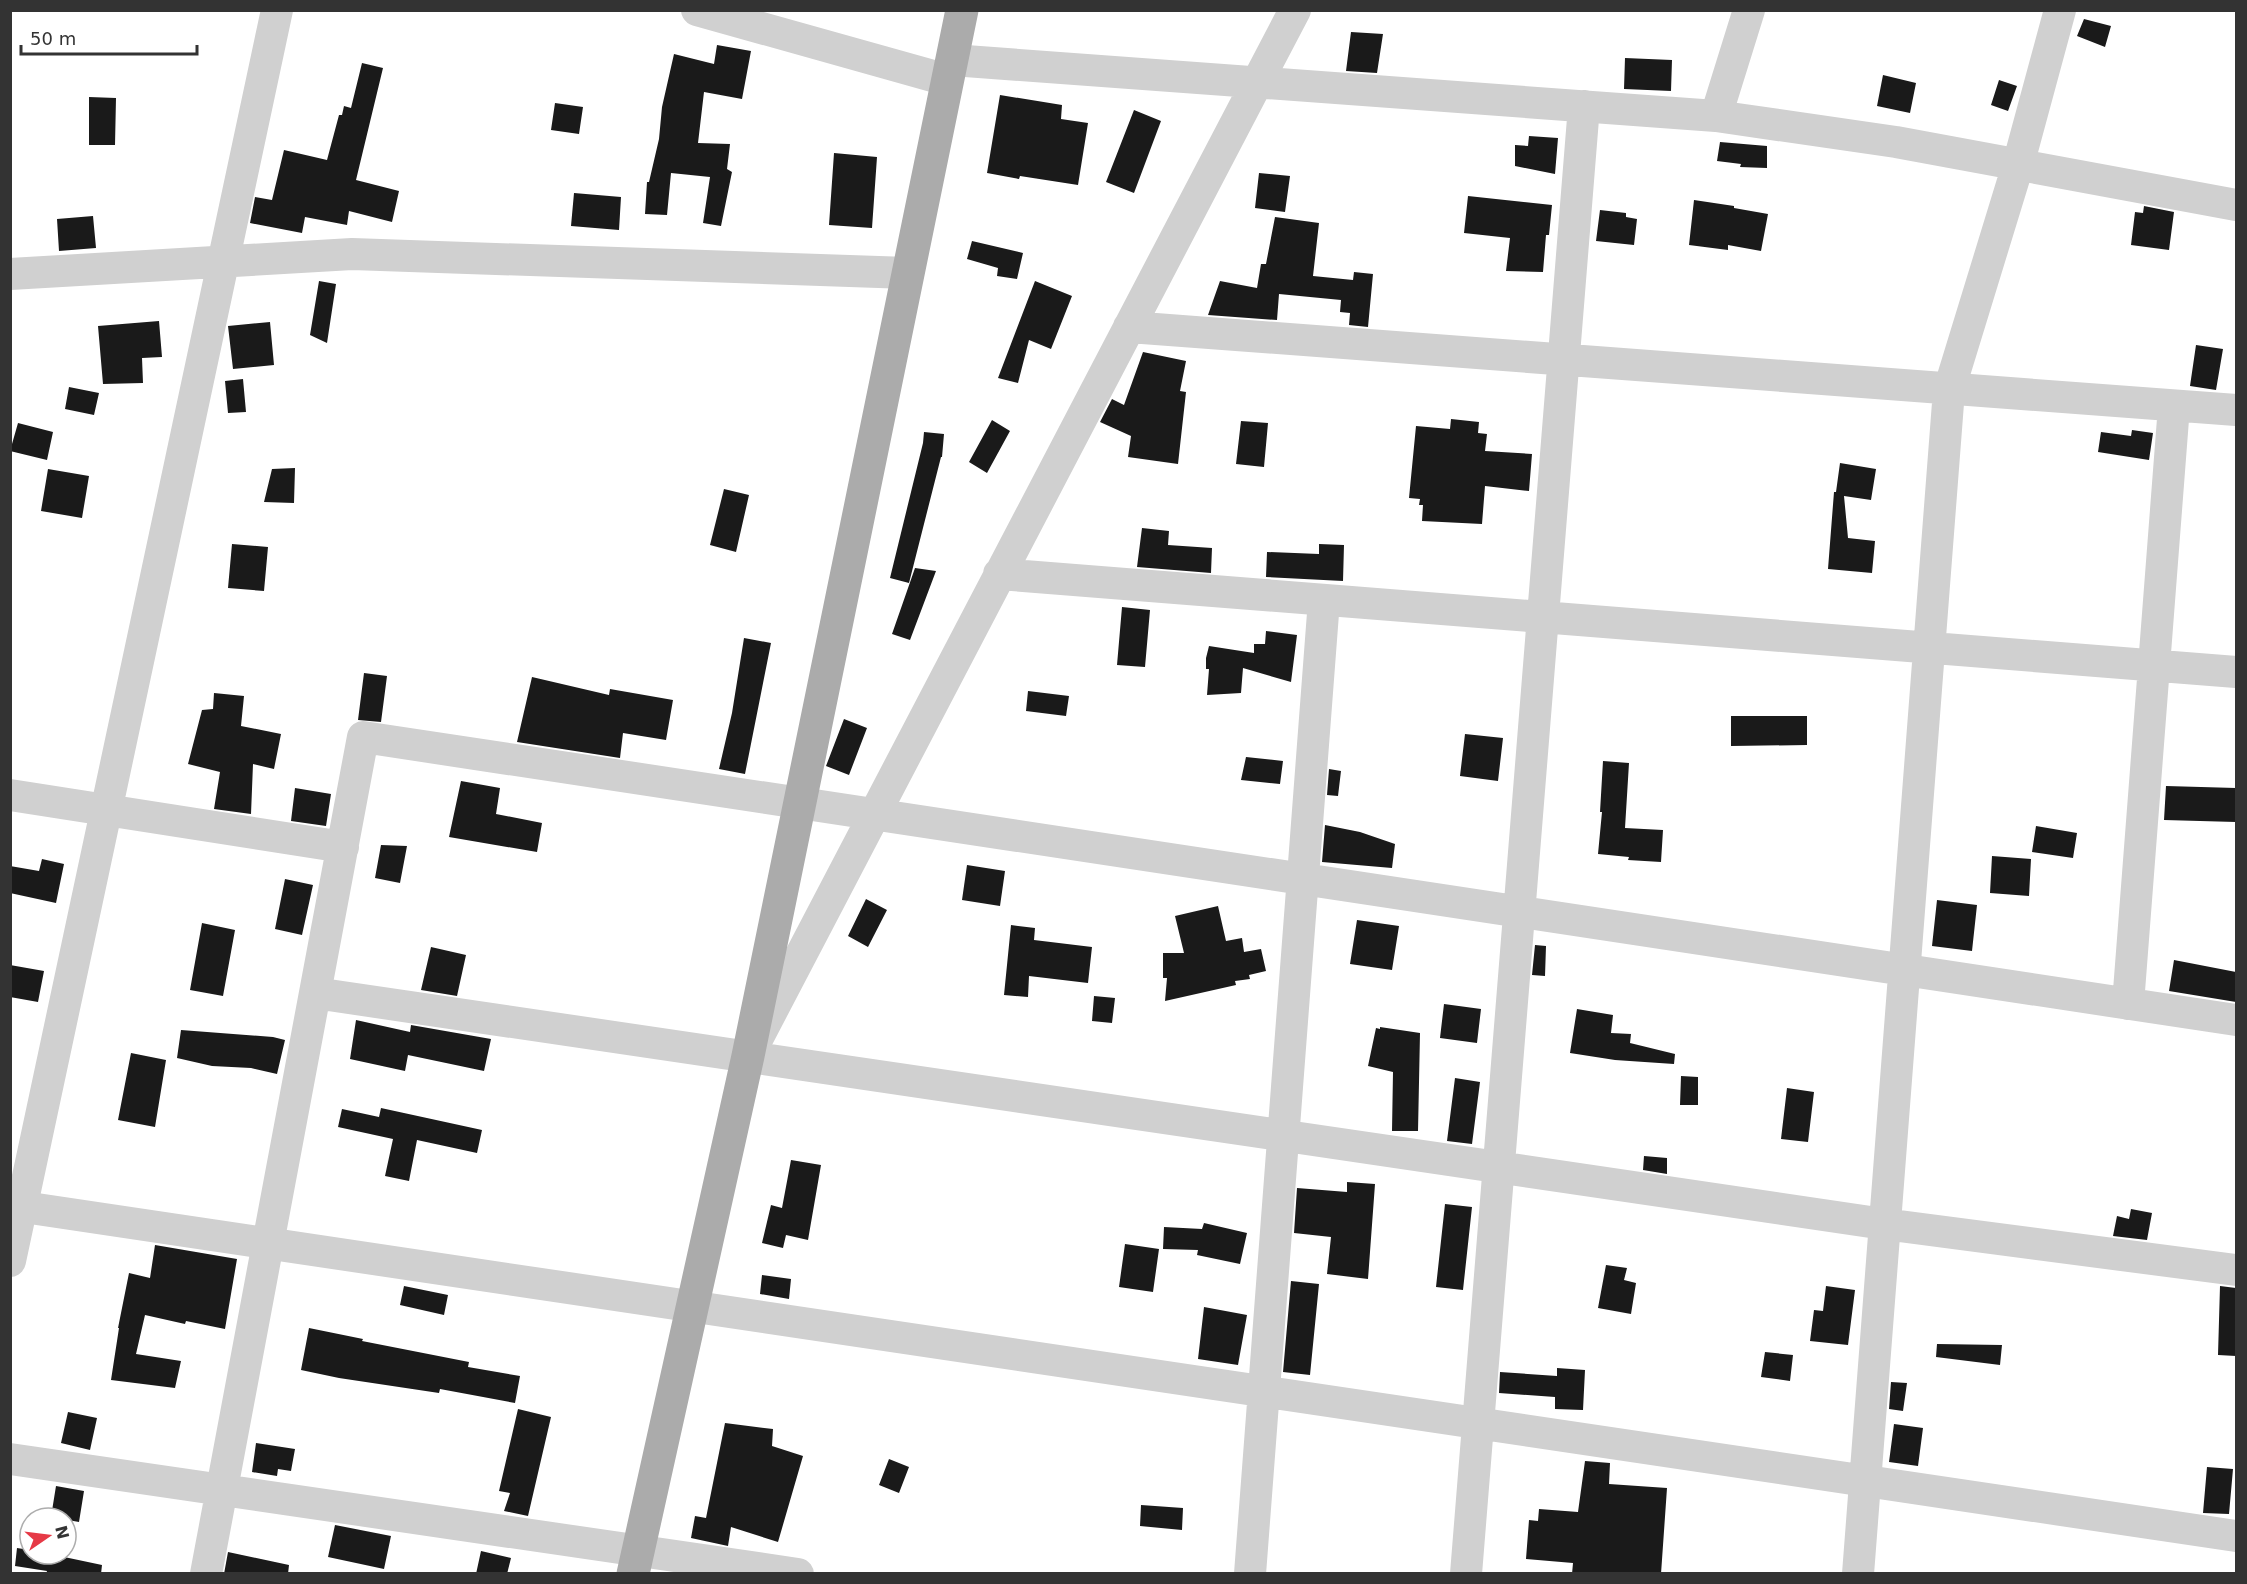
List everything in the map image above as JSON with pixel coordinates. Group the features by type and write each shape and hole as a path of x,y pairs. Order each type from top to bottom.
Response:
{"main road":[{"path":"636,1562 748,1056 962,10"}],"street":[{"path":"10,1261 16,1206 107,810 277,10"},
{"path":"697,10 950,70 1258,82 1716,116 1896,142 2236,205"},
{"path":"748,1056 1295,10"},
{"path":"1716,116 1749,10"},
{"path":"1858,1574 1949,390 2018,165 2060,10"},
{"path":"1466,1574 1584,106"},
{"path":"10,274 352,254 908,273"},
{"path":"1129,327 2236,410"},
{"path":"2128,1004 2174,406"},
{"path":"999,574 2236,672"},
{"path":"1250,1574 1324,600"},
{"path":"206,1574 363,737 2236,1020"},
{"path":"10,795 343,847"},
{"path":"315,993 1884,1224 2236,1270"},
{"path":"16,1206 2236,1536"},
{"path":"10,1459 222,1490 636,1562 798,1574"}],"building":[{"path":"2084,19 2111,26 2105,47 2077,36"},
{"path":"1351,32 1383,34 1377,73 1346,71"},
{"path":"717,45 751,51 742,99 704,92 698,143 730,144 727,169 732,172 721,226 703,223 710,177 671,173 667,215 645,214 647,182 649,182 659,139 662,107 674,54 714,64"},
{"path":"1625,58 1672,60 1671,91 1624,89"},
{"path":"362,63 383,68 356,180 399,191 392,222 349,211 347,225 305,217 302,233 250,223 255,197 272,200 284,150 327,160 339,115 342,115 344,106 351,108"},
{"path":"1883,75 1916,83 1910,113 1877,106"},
{"path":"1999,80 2017,86 2008,111 1991,105"},
{"path":"1000,95 1062,105 1061,119 1088,123 1078,185 987,173"},
{"path":"89,97 116,98 115,145 89,145"},
{"path":"555,103 583,107 579,134 551,130"},
{"path":"1134,110 1161,121 1134,193 1106,182"},
{"path":"1529,136 1558,138 1555,174 1515,166 1515,145 1528,146"},
{"path":"1720,142 1767,146 1767,168 1740,167 1741,164 1717,161"},
{"path":"834,153 877,157 872,228 829,225"},
{"path":"1259,173 1290,176 1285,212 1255,208"},
{"path":"574,193 621,197 619,230 571,226"},
{"path":"1468,196 1552,205 1549,235 1546,235 1543,272 1506,271 1510,238 1464,233"},
{"path":"1694,200 1768,214 1761,251 1728,245 1728,250 1689,245"},
{"path":"2144,206 2174,212 2169,250 2131,245 2135,212 2143,213"},
{"path":"1600,210 1626,213 1626,217 1637,219 1634,245 1596,241"},
{"path":"93,216 96,248 59,251 57,219"},
{"path":"1275,217 1319,223 1313,276 1353,280 1354,272 1373,274 1368,327 1349,325 1350,313 1340,312 1341,300 1279,294 1277,320 1208,315 1220,281 1257,288 1261,264 1266,264"},
{"path":"972,241 1023,253 1017,279 997,276 998,268 967,259"},
{"path":"319,281 336,284 327,343 310,335"},
{"path":"1035,281 1072,296 1051,349 1029,340 1018,383 998,378"},
{"path":"159,321 162,357 142,358 143,383 103,384 98,326"},
{"path":"270,322 274,365 233,369 228,326"},
{"path":"2196,345 2223,349 2216,390 2190,386"},
{"path":"1143,352 1186,361 1180,391 1186,392 1178,464 1128,457 1131,436 1100,422 1112,399 1124,405"},
{"path":"243,379 246,412 228,413 225,381"},
{"path":"69,387 99,393 94,415 65,409"},
{"path":"1451,419 1479,422 1478,433 1487,434 1485,451 1532,454 1529,491 1485,486 1482,524 1422,521 1423,505 1419,505 1420,499 1409,498 1416,426 1450,429"},
{"path":"992,420 1010,431 987,473 969,462"},
{"path":"1241,421 1268,423 1264,467 1236,464"},
{"path":"18,423 53,432 47,460 10,451"},
{"path":"2132,430 2153,433 2149,460 2098,452 2101,432 2131,436"},
{"path":"924,432 944,434 942,457 909,583 890,578"},
{"path":"1840,463 1876,469 1871,500 1844,496 1848,538 1875,541 1872,573 1828,569 1834,492 1836,492"},
{"path":"295,468 294,503 264,502 272,469"},
{"path":"48,469 89,476 82,518 41,511"},
{"path":"724,489 749,495 736,552 710,545"},
{"path":"1142,528 1169,531 1168,545 1212,548 1211,573 1137,567"},
{"path":"232,544 268,547 264,591 228,588"},
{"path":"1319,544 1344,545 1343,581 1266,577 1267,552 1319,554"},
{"path":"915,568 936,571 910,640 892,634"},
{"path":"1122,607 1150,610 1145,667 1117,665"},
{"path":"1266,631 1297,635 1291,682 1243,668 1241,693 1207,695 1209,669 1206,669 1206,658 1209,646 1254,653 1254,644 1265,644"},
{"path":"744,638 771,643 745,774 719,769 732,713"},
{"path":"364,673 387,676 381,722 358,720"},
{"path":"532,677 609,695 610,689 673,700 666,740 623,733 620,758 517,742"},
{"path":"1028,691 1069,696 1066,716 1026,711"},
{"path":"214,693 244,696 241,726 281,734 274,769 253,764 251,814 214,809 220,772 188,764 202,710 213,709"},
{"path":"1731,716 1807,716 1807,745 1731,746"},
{"path":"844,719 867,728 849,775 826,766"},
{"path":"1465,734 1503,738 1498,781 1460,776"},
{"path":"1246,757 1283,761 1280,784 1241,780"},
{"path":"1603,761 1629,763 1625,828 1663,830 1661,862 1628,860 1629,857 1598,854"},
{"path":"1329,769 1341,771 1338,796 1327,795"},
{"path":"461,781 500,788 496,814 542,823 537,852 449,837"},
{"path":"2166,786 2236,788 2236,822 2164,820"},
{"path":"295,788 331,794 326,826 291,821"},
{"path":"1325,825 1360,832 1395,844 1392,868 1322,862"},
{"path":"2036,826 2077,833 2073,858 2032,852"},
{"path":"381,845 407,846 400,883 375,878"},
{"path":"1992,856 2031,859 2029,896 1990,893"},
{"path":"42,859 64,864 56,903 10,893 10,866 39,871"},
{"path":"967,865 1005,871 1000,906 962,900"},
{"path":"285,879 313,885 302,935 275,929"},
{"path":"866,899 887,910 868,947 848,936"},
{"path":"1937,900 1977,905 1972,951 1932,946"},
{"path":"1218,906 1226,941 1242,938 1244,952 1261,949 1266,971 1249,975 1250,979 1235,981 1236,985 1165,1001 1167,978 1163,978 1163,953 1184,953 1175,916"},
{"path":"1357,920 1399,926 1392,970 1350,964"},
{"path":"202,923 235,930 223,996 190,990"},
{"path":"1011,925 1035,928 1034,940 1092,947 1088,983 1029,976 1028,997 1004,995"},
{"path":"1535,945 1546,946 1545,976 1532,975"},
{"path":"431,947 466,955 457,996 421,990"},
{"path":"2174,960 2236,972 2236,1002 2169,991"},
{"path":"10,965 44,971 38,1002 10,997"},
{"path":"1094,996 1115,998 1112,1023 1092,1021"},
{"path":"1444,1004 1481,1009 1477,1043 1440,1038"},
{"path":"1577,1009 1613,1015 1611,1033 1631,1034 1630,1043 1675,1054 1674,1064 1615,1060 1570,1053"},
{"path":"356,1020 410,1032 411,1025 491,1039 484,1071 408,1055 405,1071 350,1059"},
{"path":"1380,1027 1420,1033 1418,1131 1392,1131 1393,1072 1368,1066 1376,1028 1380,1029"},
{"path":"181,1030 273,1037 285,1040 277,1074 251,1068 212,1066 177,1058"},
{"path":"131,1053 166,1060 155,1127 118,1120"},
{"path":"1681,1076 1698,1077 1698,1105 1680,1105"},
{"path":"1455,1078 1480,1082 1472,1144 1447,1141"},
{"path":"1787,1088 1814,1092 1808,1142 1781,1139"},
{"path":"381,1108 482,1130 477,1153 417,1140 409,1181 385,1176 393,1139 338,1127 342,1109 379,1117"},
{"path":"1644,1156 1667,1158 1667,1174 1643,1170"},
{"path":"791,1160 821,1165 808,1240 786,1235 783,1248 762,1243 771,1205 782,1208"},
{"path":"1347,1182 1375,1184 1368,1279 1327,1274 1331,1237 1294,1233 1297,1188 1347,1192"},
{"path":"1445,1204 1472,1207 1463,1290 1436,1287"},
{"path":"2131,1209 2152,1213 2147,1240 2113,1236 2117,1216 2129,1219"},
{"path":"1204,1223 1247,1233 1240,1264 1197,1255 1198,1250 1163,1249 1164,1227 1202,1229"},
{"path":"1125,1244 1159,1249 1153,1292 1119,1287"},
{"path":"155,1245 237,1259 225,1329 186,1321 185,1324 145,1315 136,1354 181,1361 175,1388 111,1380 129,1273 150,1278"},
{"path":"1606,1265 1627,1268 1624,1280 1636,1283 1631,1314 1598,1308"},
{"path":"762,1275 791,1279 789,1299 760,1294"},
{"path":"1291,1281 1319,1284 1310,1375 1283,1372"},
{"path":"404,1286 448,1295 444,1315 400,1305"},
{"path":"1826,1286 1855,1290 1848,1345 1810,1341 1814,1310 1823,1311"},
{"path":"2220,1286 2236,1288 2236,1356 2218,1355"},
{"path":"1204,1307 1247,1315 1238,1365 1198,1359"},
{"path":"309,1328 469,1362 468,1367 520,1376 515,1403 440,1389 439,1393 301,1370"},
{"path":"1937,1344 2002,1345 2000,1365 1936,1357"},
{"path":"1765,1352 1793,1355 1790,1381 1761,1377"},
{"path":"1557,1368 1585,1370 1583,1410 1555,1409 1555,1397 1499,1393 1500,1372 1557,1376"},
{"path":"1891,1382 1907,1383 1903,1411 1889,1409"},
{"path":"518,1409 551,1417 528,1516 504,1511 510,1493 499,1491"},
{"path":"68,1412 97,1418 90,1450 61,1443"},
{"path":"725,1423 773,1429 772,1446 803,1456 778,1542 731,1527 728,1546 691,1538 695,1516 706,1518"},
{"path":"1894,1424 1923,1428 1918,1466 1889,1462"},
{"path":"256,1443 295,1449 291,1471 278,1469 277,1476 252,1472"},
{"path":"889,1459 909,1467 899,1493 879,1485"},
{"path":"1585,1461 1610,1463 1609,1484 1667,1488 1661,1574 1572,1574 1573,1563 1526,1559 1529,1520 1538,1521 1539,1509 1578,1512"},
{"path":"2207,1467 2233,1469 2229,1514 2203,1513"},
{"path":"56,1486 84,1491 79,1522 78,1506 53,1506"},
{"path":"1141,1505 1183,1508 1182,1530 1140,1526"},
{"path":"335,1525 391,1536 384,1569 328,1557"},
{"path":"17,1548 18,1566 78,1566 78,1560 102,1565 101,1574 46,1574 47,1571 15,1566"},
{"path":"481,1551 511,1558 507,1574 476,1574"},
{"path":"228,1552 289,1565 288,1574 224,1574"}]}
